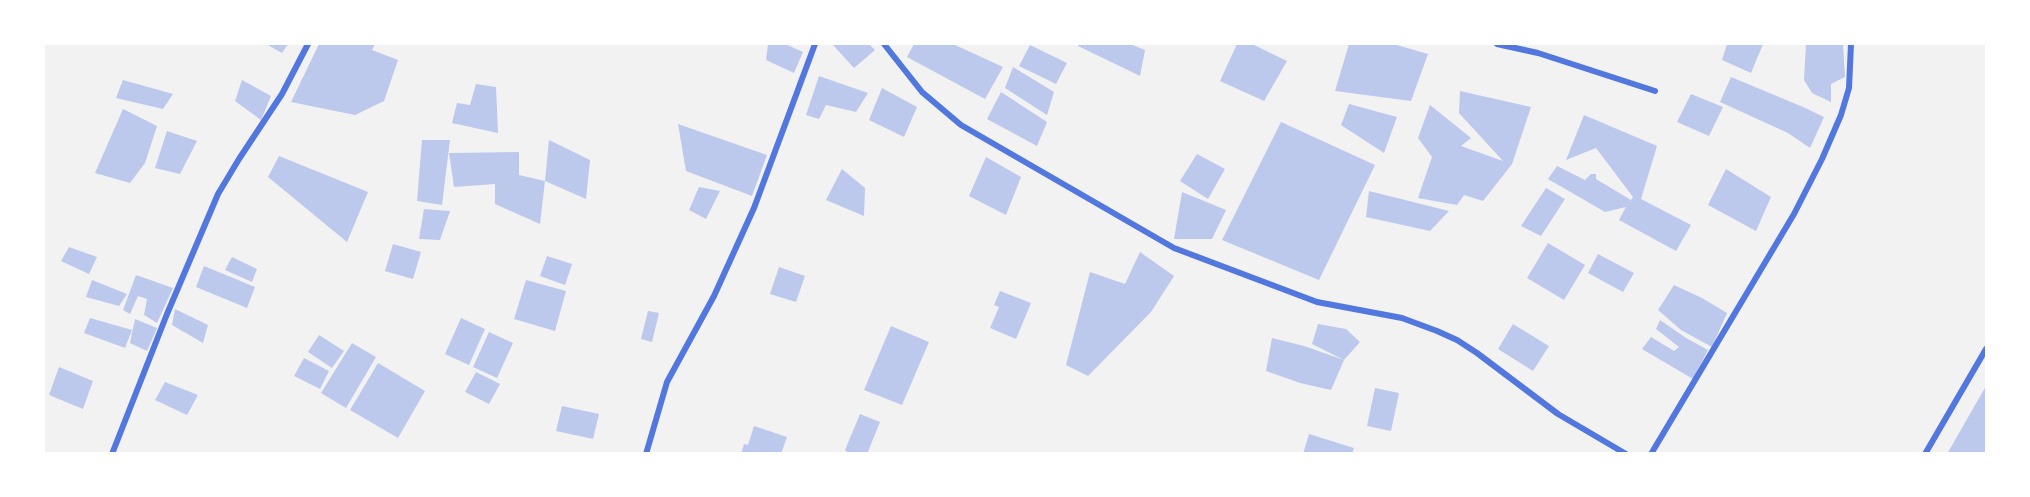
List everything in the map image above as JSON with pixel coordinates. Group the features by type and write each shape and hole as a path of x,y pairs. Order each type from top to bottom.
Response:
{"street":[{"path":"112,453 218,194 282,94 308,44"},
{"path":"646,453 667,382 714,296 754,208 815,44"},
{"path":"884,44 922,92 961,125 1174,248 1317,302 1402,318 1457,340 1558,414 1626,453"},
{"path":"1497,44 1538,53 1655,91"},
{"path":"1651,453 1794,214 1822,159 1842,114 1849,88 1851,44"},
{"path":"1925,453 1986,349"}],"building":[{"path":"266,44 288,44 282,53"},
{"path":"319,44 375,44 372,50 398,60 384,101 355,115 291,102"},
{"path":"768,44 785,44 803,52 794,73 766,60"},
{"path":"832,44 869,44 875,50 854,68"},
{"path":"914,44 953,44 1003,67 985,99 907,57"},
{"path":"1079,44 1130,44 1145,50 1140,76 1078,46"},
{"path":"1237,44 1252,44 1287,61 1264,101 1220,81"},
{"path":"1349,44 1393,44 1428,54 1411,101 1335,91"},
{"path":"1727,44 1763,44 1751,73 1722,60"},
{"path":"1806,44 1843,44 1845,77 1831,84 1831,102 1812,93 1804,80"},
{"path":"1030,45 1067,63 1056,84 1019,66"},
{"path":"1013,67 1054,92 1047,115 1005,88"},
{"path":"819,76 868,93 856,112 826,105 819,119 806,115"},
{"path":"1731,77 1824,117 1810,148 1788,133 1720,102"},
{"path":"123,80 173,94 163,109 116,98"},
{"path":"242,80 271,96 261,120 235,101"},
{"path":"476,84 496,87 498,133 452,123 457,103 470,105"},
{"path":"882,88 917,107 904,137 869,120"},
{"path":"1460,91 1531,107 1512,164 1483,201 1464,195 1457,205 1418,198 1432,157 1418,138 1430,105 1471,138 1461,146 1503,161 1459,113"},
{"path":"1001,92 1047,122 1037,146 987,119"},
{"path":"1691,94 1723,107 1709,136 1677,122"},
{"path":"1349,104 1397,117 1384,153 1341,125"},
{"path":"123,109 157,126 145,163 130,183 95,173"},
{"path":"1584,115 1657,146 1641,199 1691,225 1676,251 1619,220 1626,207 1605,212 1548,179 1557,166 1585,180 1591,174 1596,174 1596,179 1631,200 1633,197 1596,148 1566,160"},
{"path":"1281,122 1375,165 1319,280 1222,240"},
{"path":"678,124 767,155 752,196 686,171"},
{"path":"167,131 197,141 180,174 155,168"},
{"path":"422,140 450,140 442,205 417,201"},
{"path":"549,140 590,160 586,199 545,181"},
{"path":"519,152 519,175 545,181 540,224 495,204 495,184 454,187 449,153"},
{"path":"1197,154 1225,169 1208,199 1180,181"},
{"path":"279,156 368,192 347,242 268,177"},
{"path":"986,157 1021,177 1006,215 969,196"},
{"path":"842,169 865,188 864,216 826,200"},
{"path":"1726,169 1771,197 1756,231 1708,205"},
{"path":"699,187 720,191 706,219 689,210"},
{"path":"1546,188 1565,199 1541,236 1521,226"},
{"path":"1369,191 1449,211 1430,231 1366,217"},
{"path":"1182,192 1226,210 1212,239 1174,239"},
{"path":"424,209 450,211 440,240 419,239"},
{"path":"1548,243 1585,265 1564,300 1527,278"},
{"path":"393,244 421,252 413,279 385,271"},
{"path":"69,247 97,257 89,274 61,261"},
{"path":"1140,252 1174,276 1151,312 1088,376 1066,365 1090,272 1125,284"},
{"path":"1598,254 1634,273 1623,292 1588,273"},
{"path":"547,256 572,264 565,285 540,276"},
{"path":"232,257 257,269 252,282 225,270"},
{"path":"204,266 255,287 247,308 196,287"},
{"path":"779,267 805,276 796,302 770,294"},
{"path":"136,275 173,288 157,323 144,315 147,299 138,296 130,314 123,310"},
{"path":"92,280 127,294 119,306 86,297"},
{"path":"526,280 566,291 555,331 514,319"},
{"path":"1674,285 1727,313 1712,347 1681,330 1658,310"},
{"path":"1000,291 1031,303 1016,339 990,328 999,307 994,305"},
{"path":"175,309 208,325 203,343 172,325"},
{"path":"648,311 659,313 652,342 641,339"},
{"path":"90,318 132,330 125,348 84,333"},
{"path":"461,318 485,329 469,365 445,354"},
{"path":"135,319 157,328 147,351 130,343"},
{"path":"1660,320 1708,350 1693,379 1642,349 1651,337 1674,351 1679,347 1656,329"},
{"path":"1318,324 1346,329 1360,342 1344,360 1312,344"},
{"path":"1513,324 1549,346 1533,371 1498,349"},
{"path":"891,326 929,342 902,405 864,390"},
{"path":"489,332 513,343 497,378 473,367"},
{"path":"319,335 344,351 332,368 308,352"},
{"path":"1272,338 1344,360 1331,390 1300,383 1266,371"},
{"path":"352,343 376,357 346,408 321,393"},
{"path":"304,358 329,371 320,389 294,376"},
{"path":"378,363 425,391 398,438 350,410"},
{"path":"59,367 93,381 83,409 49,395"},
{"path":"476,372 500,384 489,404 465,392"},
{"path":"165,382 198,395 187,415 155,400"},
{"path":"1986,386 1986,454 1947,454"},
{"path":"1375,388 1399,393 1391,431 1367,426"},
{"path":"562,406 599,414 593,439 556,431"},
{"path":"860,414 880,422 867,454 850,454 845,450"},
{"path":"754,426 787,437 781,454 741,454 744,444 748,445"},
{"path":"1309,434 1354,448 1352,454 1303,454"}]}
